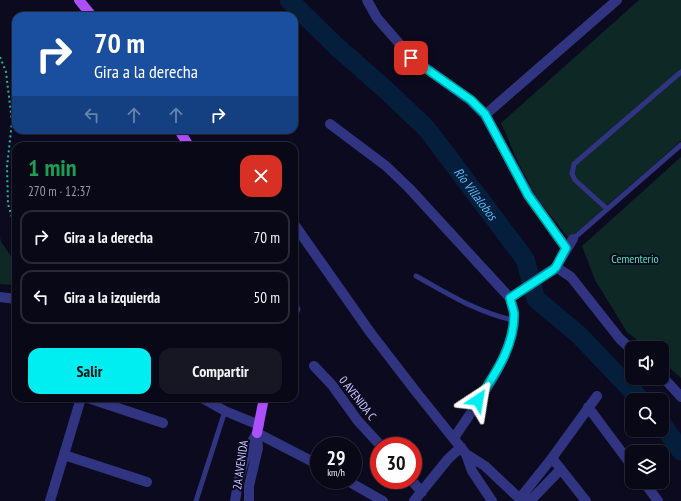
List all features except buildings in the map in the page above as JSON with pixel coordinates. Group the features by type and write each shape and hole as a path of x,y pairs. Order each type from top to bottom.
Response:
{"main road":[{"path":"79,0 89,12"},
{"path":"258,429 263,402"}],"street":[{"path":"367,0 377,18 411,58 471,100 485,114 528,195 566,248"},
{"path":"485,114 617,0"},
{"path":"330,124 386,166 409,188 510,298 514,312 512,330 506,352 494,375 454,438"},
{"path":"298,230 370,332 463,450 472,471 492,501"},
{"path":"510,298 554,268 573,239"},
{"path":"554,268 571,277 625,344"},
{"path":"0,297 12,299"},
{"name":"0 AVENIDA C","path":"314,366 332,385 358,421 373,437"},
{"path":"669,384 681,397"},
{"path":"524,500 552,458 597,396"},
{"path":"50,501 80,402"},
{"path":"100,402 163,423"},
{"path":"209,402 310,460"},
{"path":"588,407 625,457"},
{"name":"2A AVENIDA","path":"235,501 242,468 250,444 258,429"},
{"name":"2A AVENIDA","path":"247,501 258,448 258,429"},
{"path":"414,501 448,460 463,450"},
{"path":"463,450 485,466 524,500"},
{"path":"64,455 147,482"},
{"path":"552,458 586,501"},
{"path":"524,500 561,469"},
{"path":"362,489 384,501"},
{"path":"419,489 422,492"},
{"path":"649,489 658,501"},
{"path":"235,501 247,501"}],"lane":[{"path":"607,210 575,180 572,174 574,164 681,72"},
{"path":"573,239 681,145"},
{"path":"416,276 476,308 498,317 513,320"},
{"path":"196,501 225,411"}],"path":[{"path":"0,57 6,72 12,122 7,167 8,204 12,217"}],"green space":[{"path":"639,0 681,0 681,141 569,239 537,198 519,164 501,123"},
{"name":"Cementerio","path":"681,157 681,378 669,367 669,341 639,341 627,332 595,280 582,246"},
{"path":"0,237 1,242 12,257 12,285 0,284"}],"waterway":[{"name":"Río Villalobos","path":"289,0 336,46 427,129 525,259 536,299 579,335 634,393"},
{"name":"Río Villalobos","path":"669,434 681,451"}],"route":[{"path":"411,58 471,100 485,114 528,195 566,248 553,270 510,298 514,312 512,330 506,352 494,375 478,400"}]}
